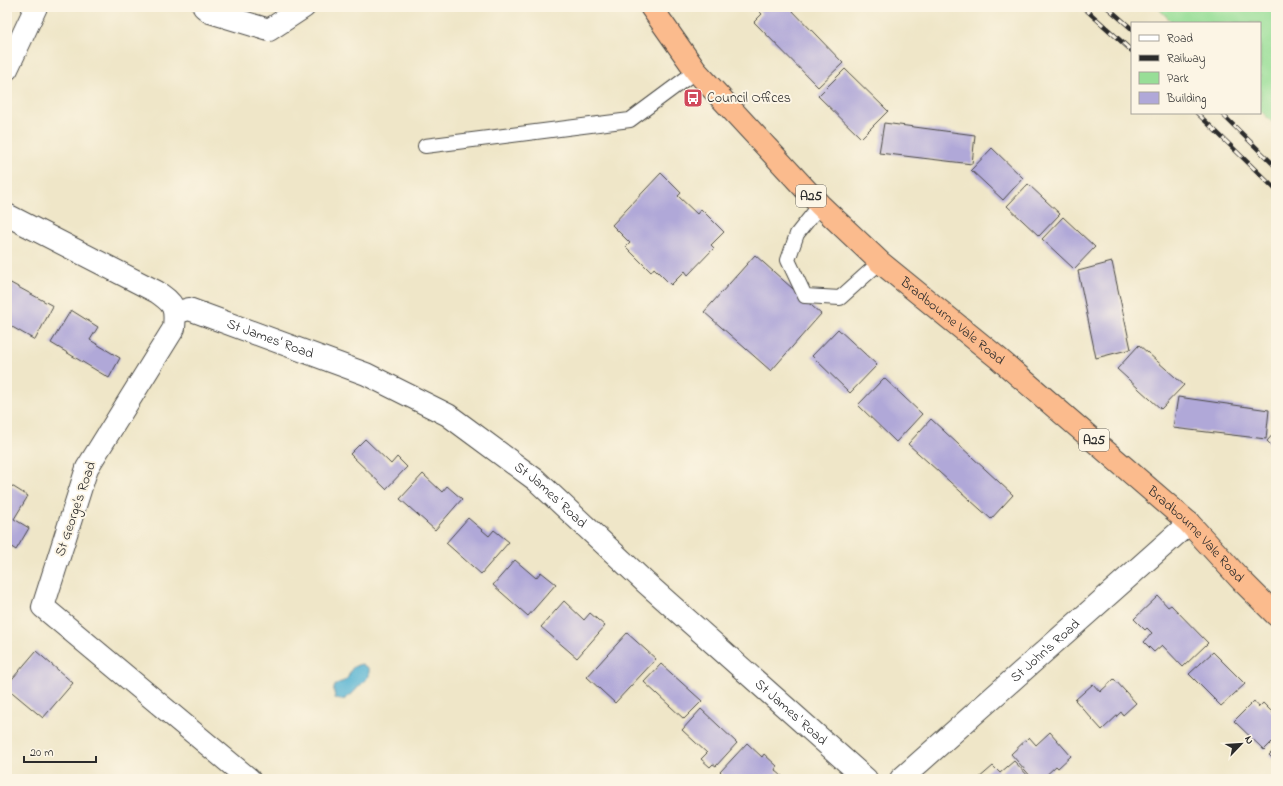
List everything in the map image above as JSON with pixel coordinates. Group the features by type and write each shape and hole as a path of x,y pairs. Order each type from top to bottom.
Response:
{"highway":[{"name":"Bradbourne Vale Road","path":"651,7 696,71 820,205 880,262 998,358 1189,523 1242,582 1276,615"}],"street":[{"path":"7,69 36,7"},
{"path":"204,7 210,12 269,30 304,7"},
{"path":"7,215 157,292 169,301 175,313"},
{"name":"St James' Road","path":"175,313 189,309 366,374 448,415 536,480 646,583 866,779"},
{"name":"St George's Road","path":"175,313 174,328 87,468 43,608 249,779"},
{"name":"St John's Road","path":"901,779 1189,523"}],"lane":[{"path":"425,146 630,120 696,71"},
{"path":"820,205 797,234 788,260 806,296 840,298 880,262"}],"green space":[{"path":"1157,7 1276,7 1276,126 1261,111 1261,22 1172,22"}],"water":[{"path":"362,664 369,669 369,676 352,694 345,699 340,700 335,698 335,686 347,679 354,667"}],"building":[{"path":"755,7 789,7 843,63 818,87 754,22 762,14"},
{"path":"845,69 888,111 861,138 818,96"},
{"path":"884,123 975,135 972,164 879,153"},
{"path":"992,148 1023,178 1003,200 971,170"},
{"path":"661,173 681,193 678,196 697,214 701,209 724,232 711,245 714,248 688,275 685,271 671,285 654,268 651,272 626,247 630,243 612,225"},
{"path":"1028,184 1060,214 1039,236 1007,206"},
{"path":"1063,217 1095,247 1074,269 1042,239"},
{"path":"755,255 821,314 771,371 704,312"},
{"path":"1112,262 1131,349 1096,358 1078,271"},
{"path":"7,281 53,306 35,340 7,324"},
{"path":"71,310 98,327 90,340 120,358 109,378 51,343"},
{"path":"838,329 877,365 850,393 812,356"},
{"path":"1139,345 1184,385 1161,409 1117,369"},
{"path":"884,378 922,414 896,442 858,405"},
{"path":"1178,397 1269,410 1266,439 1173,428"},
{"path":"931,419 1013,495 991,519 908,444"},
{"path":"1276,431 1276,450 1267,441"},
{"path":"365,439 391,464 397,457 407,467 386,489 350,454"},
{"path":"423,474 442,492 447,486 462,499 435,530 400,499"},
{"path":"7,483 28,496 14,519 29,528 16,550 7,544"},
{"path":"468,518 489,536 494,530 509,542 481,574 446,543"},
{"path":"515,560 536,578 541,572 556,584 528,616 493,585"},
{"path":"1158,596 1168,607 1171,605 1208,643 1183,667 1162,645 1154,652 1144,642 1152,633 1147,628 1145,630 1134,619"},
{"path":"564,601 584,620 590,613 605,626 577,658 541,627"},
{"path":"627,633 656,659 615,703 587,677"},
{"path":"36,651 73,683 43,718 7,688 7,685"},
{"path":"1213,652 1245,684 1221,706 1189,674"},
{"path":"661,664 702,701 684,719 644,682"},
{"path":"1114,679 1136,703 1123,715 1121,712 1102,730 1075,700 1093,684 1100,692"},
{"path":"1254,701 1259,707 1263,703 1276,716 1276,738 1264,750 1234,721"},
{"path":"701,709 737,743 716,766 713,764 710,767 701,759 707,753 682,730"},
{"path":"1050,732 1071,756 1058,768 1056,766 1042,779 1033,779 1011,754 1029,737 1036,745"},
{"path":"747,743 762,757 764,754 777,766 775,770 782,776 779,779 727,779 720,772"},
{"path":"1276,748 1276,762 1269,755"},
{"path":"1014,761 1031,779 978,779 993,766 1000,773"}],"railway":[{"path":"1083,7 1131,50"},
{"path":"1107,7 1131,28"},
{"path":"1198,114 1276,190"},
{"path":"1222,114 1276,167"}],"place":[{"name":"Council Offices","path":"693,98"}]}
